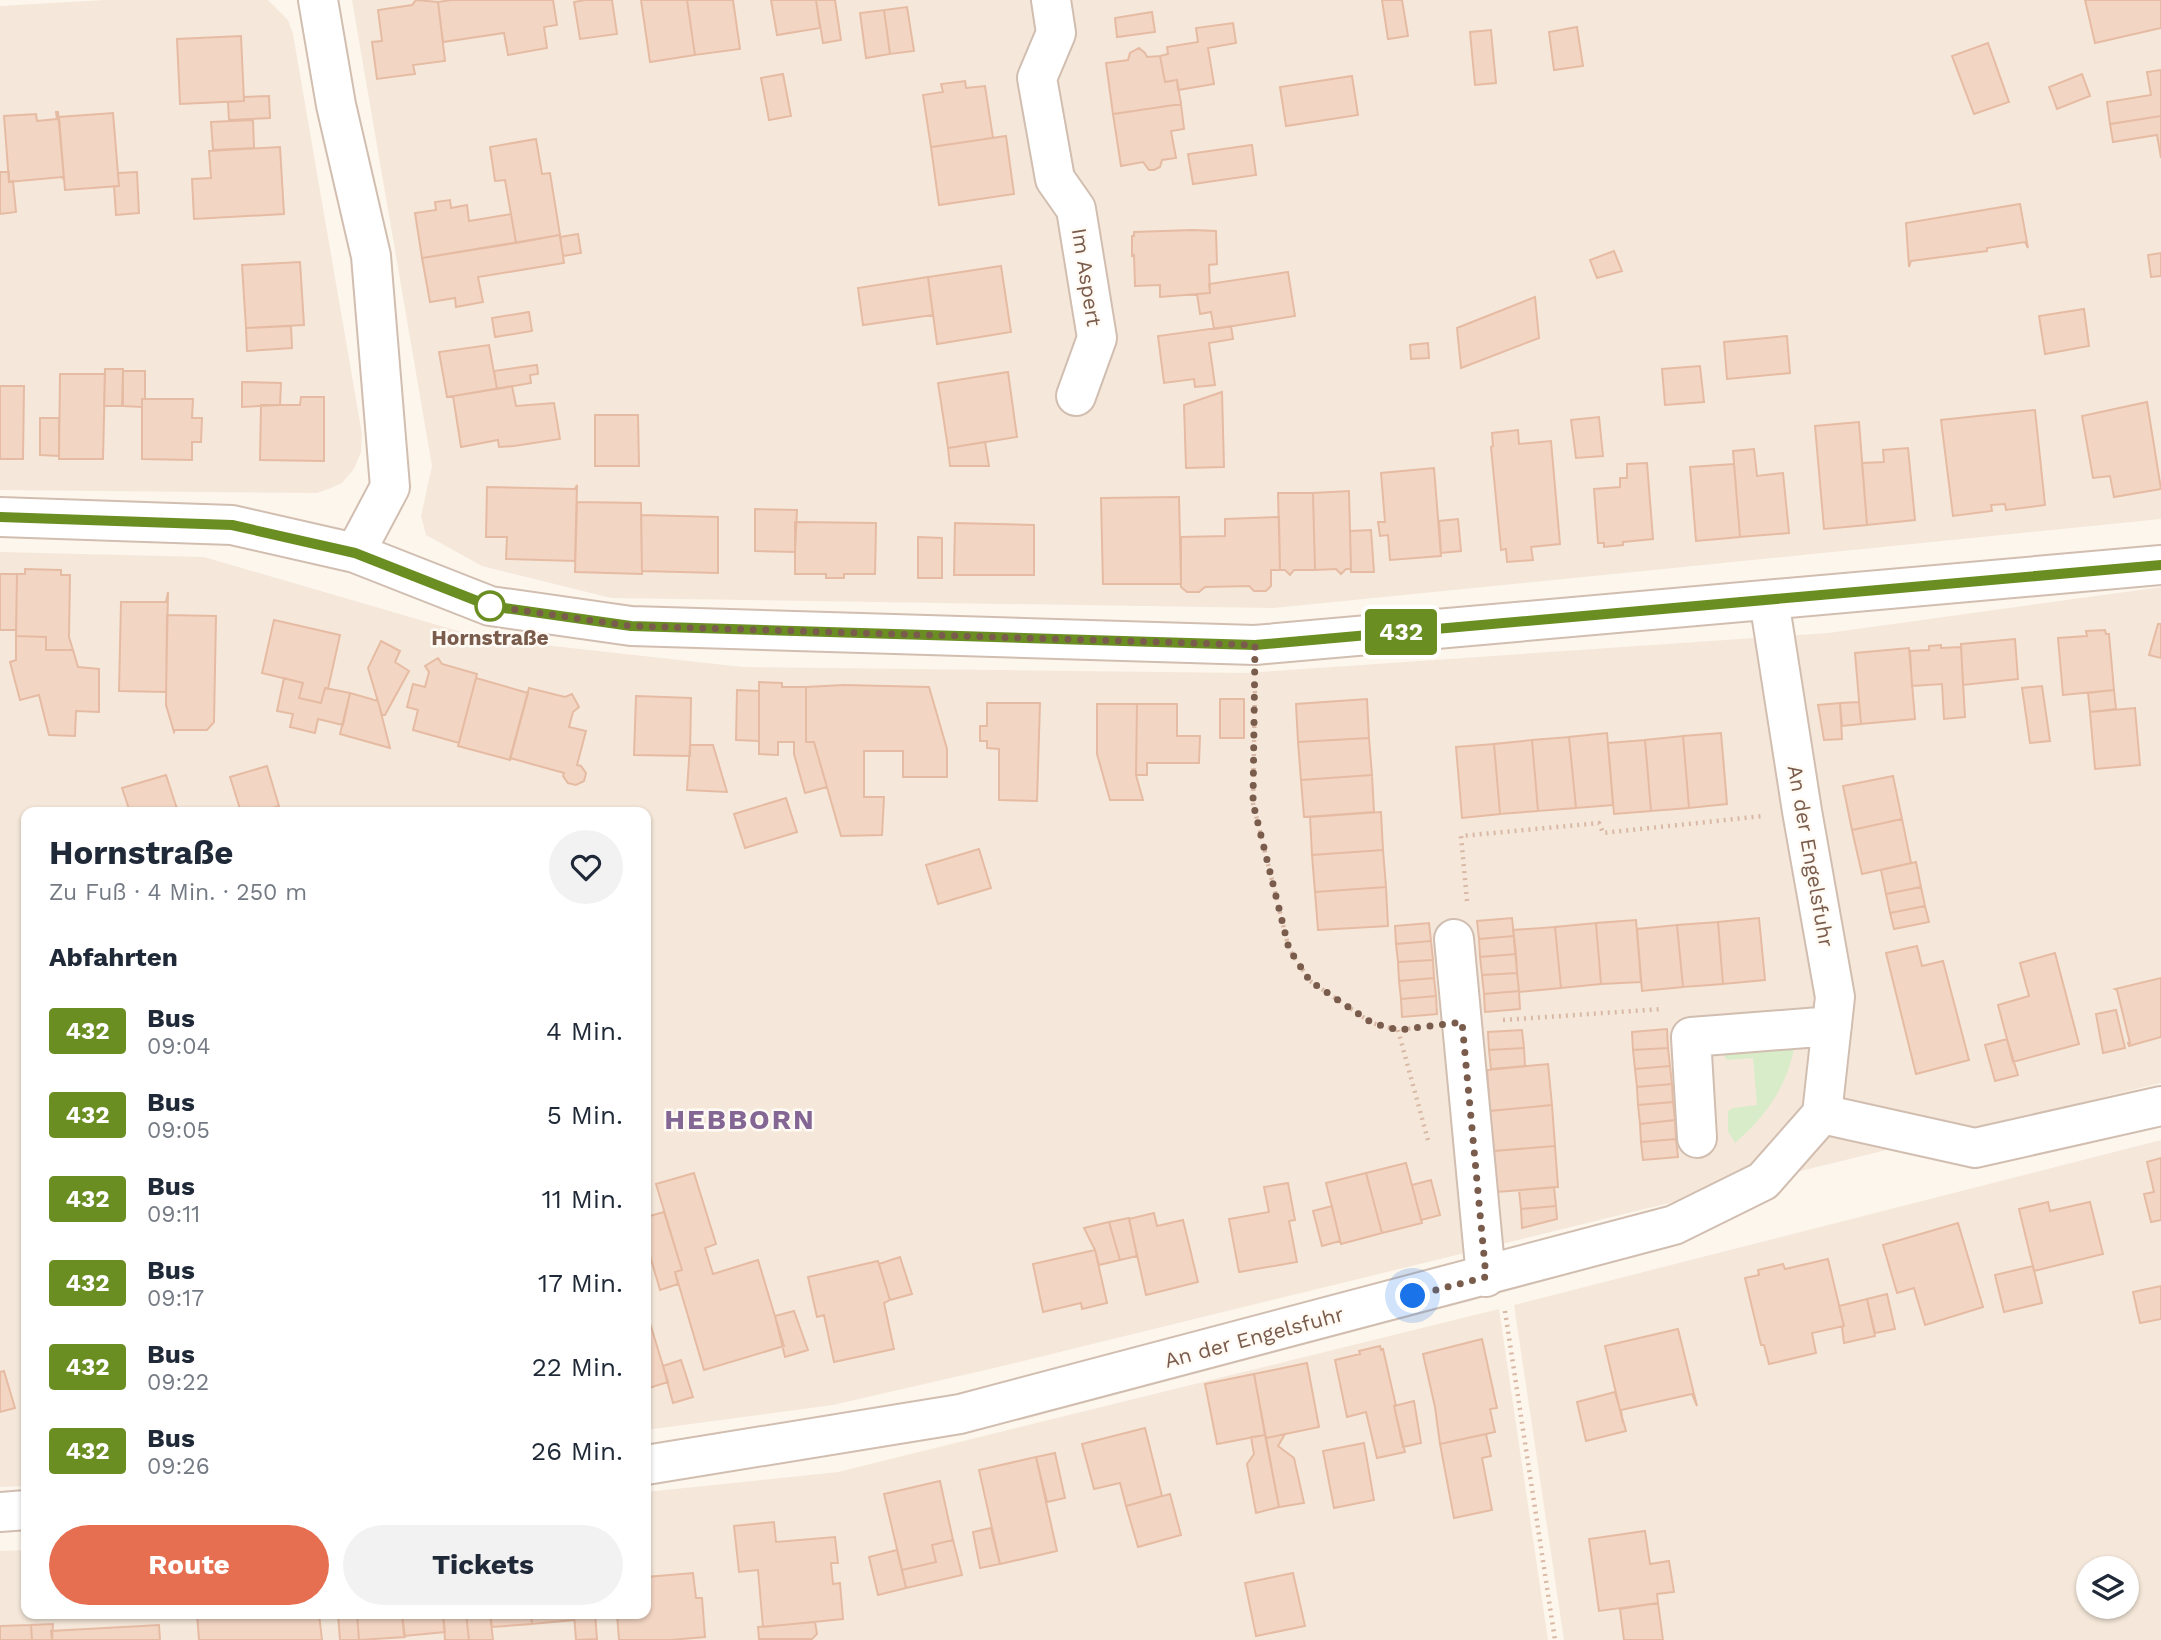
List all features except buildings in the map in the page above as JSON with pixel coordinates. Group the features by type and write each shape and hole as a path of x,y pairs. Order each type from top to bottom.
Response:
{"street":[{"path":"318,0 336,105 371,256 390,488 355,553"},
{"name":"Im Aspert","path":"1051,0 1056,33 1037,78 1055,179 1076,209 1097,338 1076,396"},
{"path":"0,517 232,525 355,553 490,606 631,626 1255,645 2161,565"},
{"name":"An der Engelsfuhr","path":"651,1464 960,1414 1486,1277 1674,1225 1763,1181 1822,1114 1835,997 1769,600"},
{"path":"1454,939 1486,1277"},
{"path":"1697,1138 1691,1037 1832,1026"},
{"path":"1822,1114 1975,1148 2161,1106"},
{"path":"0,1512 21,1510"}],"path":[{"path":"1255,645 1253,803 1289,949 1310,981 1372,1023 1398,1030 1462,1022 1662,1009"},
{"path":"1454,939 1470,925 1461,836 1599,824 1603,833 1802,811"},
{"path":"1486,1277 1504,1306 1555,1640"}],"shaded area":[{"path":"105,0 268,0 288,20 293,34 362,434 361,452 354,469 342,483 317,493 0,490 0,6"},
{"path":"352,0 2161,0 2161,519 1274,608 611,598 482,566 426,535 421,516 432,466"},
{"path":"0,552 204,557 482,638 743,667 1245,673 1828,633 2161,587 2161,1083 833,1405 651,1429 651,807 21,807 21,1486 0,1487"},
{"path":"2161,1140 2161,1640 1564,1640 1514,1305"},
{"path":"1499,1309 1548,1640 0,1640 0,1551 21,1550 21,1619 651,1619 651,1491 838,1472"}],"green space":[{"path":"1787,1042 1794,1049 1780,1089 1756,1123 1735,1143 1728,1131 1728,1111 1757,1105 1753,1058 1727,1060 1721,1052"}],"bus line":[{"name":"432","path":"0,517 232,525 355,553 490,606 631,626 1255,645 2161,565"}],"place":[{"name":"Hornstraße","path":"490,606"}],"district":[{"name":"HEBBORN","path":"740,1119"}],"route":[{"path":"490,606 631,626 1255,645 1253,803 1289,949 1310,981 1372,1023 1398,1030 1462,1022 1486,1277 1413,1296"}]}
